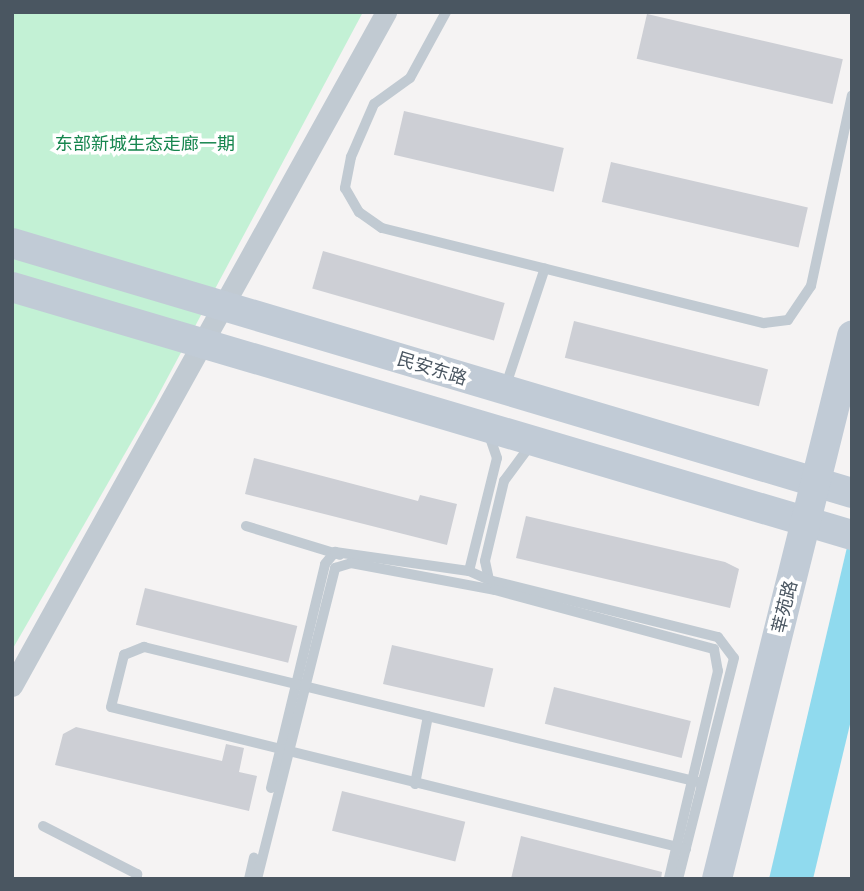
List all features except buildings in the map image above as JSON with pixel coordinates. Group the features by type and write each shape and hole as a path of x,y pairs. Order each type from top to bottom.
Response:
{"main road":[{"name":"民安东路","path":"12,243 816,485 849,492"},
{"path":"12,287 845,533"},
{"name":"莘苑路","path":"717,879 852,336"}],"street":[{"path":"12,687 386,12"}],"lane":[{"path":"446,12 410,78 374,104 351,158 345,188 359,212 382,228 764,323 788,320 811,286 852,95"},
{"path":"504,391 545,268"},
{"path":"469,571 497,457 487,429"},
{"path":"489,580 485,561 504,481 532,442"},
{"path":"246,526 335,552 469,571 489,580 718,637 734,658 697,782"},
{"path":"335,552 351,563 495,590 714,649 719,671 697,782 681,848 669,879"},
{"path":"257,879 325,564 335,552"},
{"path":"300,685 335,568 351,563"},
{"path":"681,848 284,752 111,707 124,655 144,647 697,782"},
{"path":"415,784 428,716"},
{"path":"249,879 284,752"},
{"path":"43,827 137,874 136,879"},
{"path":"678,879 681,848"}],"green space":[{"name":"东部新城生态走廊一期","path":"12,12 363,12 154,403 12,650"}],"water":[{"path":"852,526 852,716 813,879 769,879"}]}
